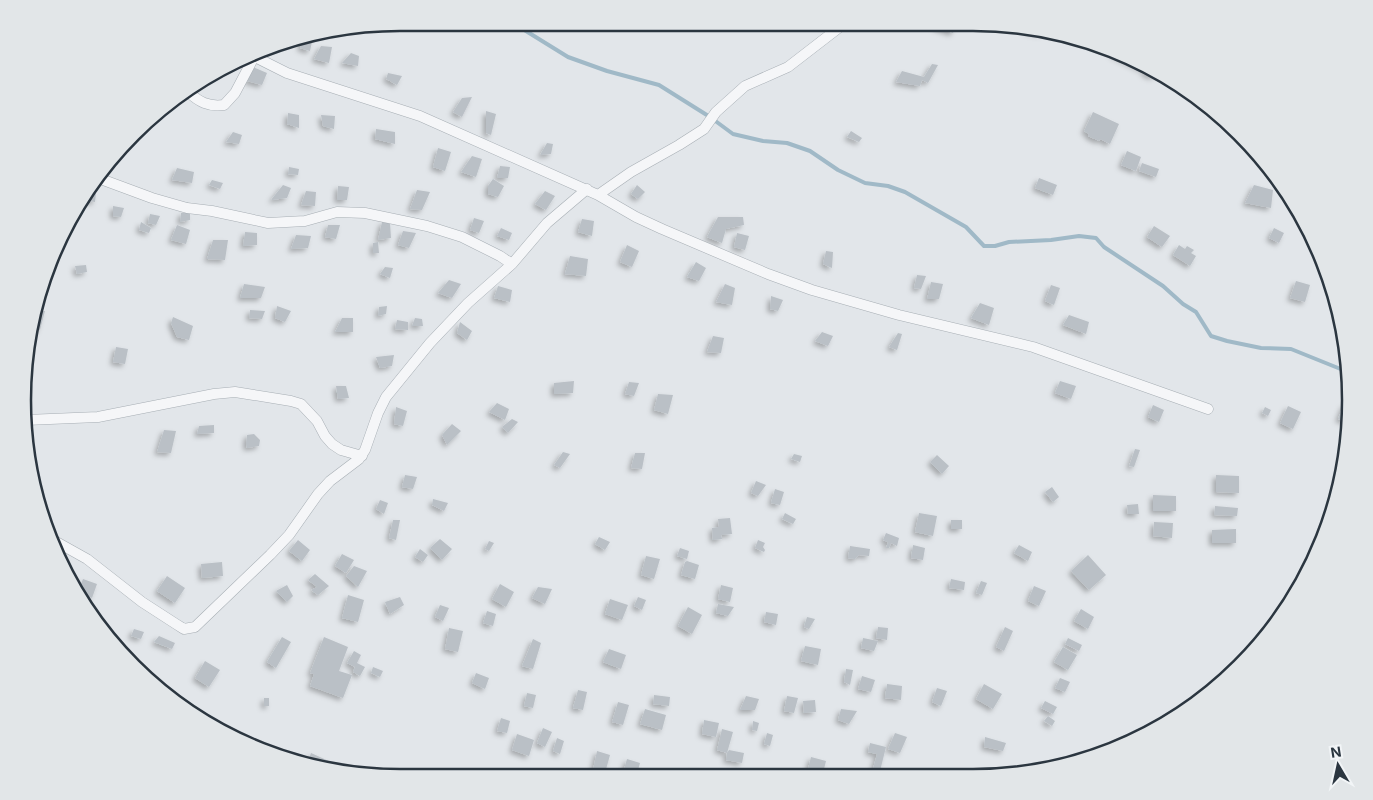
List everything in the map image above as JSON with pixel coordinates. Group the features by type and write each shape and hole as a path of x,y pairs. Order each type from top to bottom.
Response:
{"street":[{"path":"598,195 631,172 679,145 704,128 716,112 744,86 788,67 835,31"},
{"path":"258,59 306,80 420,116 587,189 662,229 768,274 812,290 899,315 1033,347 1208,410"},
{"path":"192,96 207,105 224,105 236,93 250,63"},
{"path":"104,180 160,201 268,223 305,222 337,212 365,213 427,226 462,237 512,264"},
{"path":"60,544 87,559 142,602 184,629 195,627 270,556 289,535 318,494 330,481 362,456 378,412 395,385 430,343 451,320 512,264 547,224 587,189"},
{"path":"32,420 98,417 214,394 235,392 300,404 316,421 332,444 341,450 362,456"}],"building":[{"path":"312,42 310,51 300,48 301,45"},
{"path":"321,46 332,47 329,63 314,59"},
{"path":"351,53 359,56 358,66 342,63"},
{"path":"932,64 938,65 928,83 922,80 920,86 896,82 902,71 924,77"},
{"path":"253,67 267,73 262,85 247,81"},
{"path":"388,73 402,76 397,85 386,79"},
{"path":"472,97 462,117 453,112 462,98"},
{"path":"486,111 496,114 491,135 486,133"},
{"path":"1093,112 1119,124 1110,144 1088,136 1089,134 1084,131"},
{"path":"288,113 299,115 299,128 287,124"},
{"path":"321,115 335,116 334,129 323,126"},
{"path":"376,129 395,132 395,144 375,139"},
{"path":"851,131 862,138 859,142 847,137"},
{"path":"233,132 242,135 239,144 226,142"},
{"path":"547,143 553,144 551,154 540,155"},
{"path":"438,148 451,152 445,171 433,167"},
{"path":"1127,151 1141,157 1136,171 1121,165"},
{"path":"472,156 482,159 476,177 461,172"},
{"path":"1142,163 1159,169 1156,177 1139,171"},
{"path":"500,166 510,167 508,178 497,178"},
{"path":"289,167 299,169 298,175 288,174"},
{"path":"177,168 194,172 192,183 172,180"},
{"path":"1039,178 1057,185 1053,195 1035,188"},
{"path":"493,179 504,186 498,197 488,194 488,186"},
{"path":"212,180 223,183 220,189 209,185"},
{"path":"283,185 291,188 287,198 271,200"},
{"path":"637,185 645,192 638,199 631,194"},
{"path":"1254,185 1273,190 1271,208 1245,203"},
{"path":"338,186 349,187 347,200 337,200"},
{"path":"417,190 430,192 422,210 410,209"},
{"path":"306,191 316,192 315,206 301,205"},
{"path":"545,191 555,196 546,210 535,204"},
{"path":"95,193 96,193 95,202 89,201"},
{"path":"113,206 124,208 121,217 113,216"},
{"path":"181,213 190,213 190,220 180,222"},
{"path":"150,214 160,216 156,225 148,223"},
{"path":"718,217 743,217 744,225 726,229 722,243 707,237"},
{"path":"474,218 484,221 479,233 470,230"},
{"path":"582,219 594,221 592,236 578,232"},
{"path":"141,222 151,228 149,233 139,230"},
{"path":"382,222 390,223 391,238 378,240"},
{"path":"177,225 190,230 186,244 171,240"},
{"path":"328,225 340,225 336,239 325,237"},
{"path":"1154,226 1170,236 1162,247 1147,237"},
{"path":"501,228 512,233 509,240 497,236"},
{"path":"1274,228 1284,233 1279,243 1269,238"},
{"path":"403,231 416,233 409,248 398,245"},
{"path":"245,232 257,233 257,245 243,246"},
{"path":"737,233 749,236 745,250 734,247"},
{"path":"296,235 311,236 308,248 291,249"},
{"path":"213,240 228,240 225,260 207,259"},
{"path":"378,242 379,253 373,253 373,243"},
{"path":"627,245 639,251 632,267 620,262"},
{"path":"1179,245 1185,249 1187,246 1194,250 1191,253 1196,256 1190,266 1173,255"},
{"path":"826,251 833,252 832,268 823,264"},
{"path":"570,256 588,259 586,276 565,274"},
{"path":"696,262 706,268 699,281 687,277"},
{"path":"86,265 87,272 77,274 75,266"},
{"path":"385,267 393,268 390,278 380,274"},
{"path":"917,275 926,276 921,289 914,288"},
{"path":"449,280 461,284 452,298 438,293"},
{"path":"1296,281 1310,285 1305,302 1290,298"},
{"path":"931,282 943,284 939,299 927,299"},
{"path":"244,284 265,287 261,298 240,298"},
{"path":"725,284 735,288 732,305 716,302"},
{"path":"1051,285 1060,288 1054,305 1045,301"},
{"path":"498,286 512,290 510,302 494,298"},
{"path":"771,296 783,300 778,311 770,309"},
{"path":"980,303 994,308 989,325 971,318"},
{"path":"277,306 291,311 285,322 275,318"},
{"path":"387,306 386,314 378,316 379,307"},
{"path":"250,310 265,311 262,319 249,318"},
{"path":"42,311 45,311 40,330 38,330"},
{"path":"1069,315 1089,322 1086,334 1063,325"},
{"path":"173,317 193,326 189,340 177,337 171,323"},
{"path":"342,318 353,318 353,332 335,332"},
{"path":"415,318 422,319 423,326 412,326"},
{"path":"397,320 408,322 408,330 395,329"},
{"path":"460,322 472,331 467,340 457,333"},
{"path":"822,332 833,336 828,346 815,341"},
{"path":"898,333 902,334 897,350 889,347"},
{"path":"713,336 724,338 721,353 707,352"},
{"path":"116,347 128,349 125,364 113,362"},
{"path":"394,355 392,366 380,368 376,357"},
{"path":"574,381 573,393 554,394 554,383"},
{"path":"1060,381 1076,386 1071,399 1055,393"},
{"path":"629,382 639,383 634,396 625,394"},
{"path":"336,386 346,386 349,398 338,399"},
{"path":"658,394 673,395 668,414 654,410"},
{"path":"497,403 509,409 505,420 489,412"},
{"path":"1153,405 1164,410 1159,422 1148,417"},
{"path":"1288,406 1301,412 1293,429 1280,423"},
{"path":"396,407 407,411 403,426 394,424"},
{"path":"1265,407 1271,410 1268,416 1262,413"},
{"path":"1342,410 1341,420 1338,419"},
{"path":"512,419 518,422 508,433 502,427"},
{"path":"452,424 461,431 447,445 442,435"},
{"path":"214,425 214,433 197,434 199,426"},
{"path":"164,430 176,431 171,453 157,452"},
{"path":"254,434 260,440 259,446 247,448 247,435"},
{"path":"1135,449 1140,450 1134,467 1129,466"},
{"path":"563,452 570,454 560,468 554,465"},
{"path":"635,453 645,453 642,469 631,468"},
{"path":"794,454 802,456 800,462 791,459"},
{"path":"937,455 949,466 942,474 930,462"},
{"path":"405,475 417,477 413,489 402,487"},
{"path":"1216,475 1239,476 1239,493 1216,492"},
{"path":"756,481 766,485 758,496 751,493"},
{"path":"1052,487 1059,497 1053,502 1045,492"},
{"path":"775,489 784,492 780,505 771,503"},
{"path":"1153,495 1176,496 1176,511 1153,511"},
{"path":"433,499 448,503 444,511 432,505"},
{"path":"380,500 388,503 384,514 376,509"},
{"path":"1138,504 1139,514 1128,514 1127,505"},
{"path":"1215,506 1238,508 1237,516 1214,515"},
{"path":"785,513 796,519 793,524 782,519"},
{"path":"919,513 937,516 933,536 915,532"},
{"path":"730,518 732,534 721,535 722,539 713,540 712,528 719,527 718,519"},
{"path":"393,520 400,520 396,540 389,538"},
{"path":"951,520 962,520 962,529 951,529"},
{"path":"1154,522 1173,523 1172,538 1153,536"},
{"path":"1236,529 1236,543 1212,543 1212,530"},
{"path":"886,533 899,538 897,546 891,543 889,548 886,548 888,542 883,540"},
{"path":"599,537 610,542 605,550 595,544"},
{"path":"440,539 452,549 442,560 430,548"},
{"path":"298,540 310,550 302,561 289,551"},
{"path":"758,540 765,543 763,547 764,552 755,548"},
{"path":"489,541 494,543 489,551 485,549"},
{"path":"913,545 925,548 923,560 911,558"},
{"path":"1019,545 1032,552 1028,561 1014,553"},
{"path":"850,546 870,549 869,556 859,555 855,559 848,558"},
{"path":"680,548 689,551 687,559 677,556"},
{"path":"420,549 428,555 423,562 415,557"},
{"path":"342,554 354,560 346,573 335,566"},
{"path":"1088,555 1106,575 1089,590 1071,571"},
{"path":"646,556 660,559 654,579 641,575"},
{"path":"687,561 699,565 695,579 681,575"},
{"path":"222,562 223,576 202,578 201,564"},
{"path":"354,566 367,571 358,587 346,576"},
{"path":"315,574 329,586 318,595 311,590 317,587 308,580"},
{"path":"167,576 185,588 175,603 157,591"},
{"path":"83,579 97,584 92,598 88,596 81,584"},
{"path":"951,579 965,582 964,590 949,588"},
{"path":"981,581 987,583 982,595 976,593"},
{"path":"500,584 514,592 506,607 492,599"},
{"path":"287,585 293,596 287,602 276,591"},
{"path":"721,585 733,588 730,602 718,599"},
{"path":"1034,586 1046,591 1039,606 1028,601"},
{"path":"538,587 552,589 545,604 532,598"},
{"path":"348,595 364,600 358,622 342,618"},
{"path":"400,597 404,605 390,614 385,602"},
{"path":"638,597 646,600 642,610 634,606"},
{"path":"610,599 628,605 622,620 605,614"},
{"path":"718,604 734,607 728,616 716,613"},
{"path":"440,605 449,608 443,621 435,617"},
{"path":"688,607 702,615 692,634 678,626"},
{"path":"1081,609 1094,617 1088,629 1074,621"},
{"path":"487,611 496,614 493,626 483,623"},
{"path":"766,612 778,614 776,625 764,622"},
{"path":"807,617 815,619 809,629 804,627"},
{"path":"878,627 888,628 887,640 876,638"},
{"path":"1005,627 1013,631 1004,651 996,647"},
{"path":"449,628 463,631 458,652 445,649"},
{"path":"134,629 144,632 141,639 131,636"},
{"path":"159,636 175,643 172,649 154,642"},
{"path":"282,637 291,642 276,668 267,662"},
{"path":"324,637 348,647 339,671 352,675 343,698 310,686 314,674 310,673"},
{"path":"863,638 878,641 874,651 861,648"},
{"path":"1068,638 1082,645 1079,651 1065,644"},
{"path":"533,639 541,643 533,669 522,666"},
{"path":"805,646 821,649 818,665 801,661"},
{"path":"1063,647 1077,655 1068,670 1054,662"},
{"path":"609,649 626,655 621,669 603,662"},
{"path":"354,651 361,655 357,663 365,667 360,676 353,672 355,667 347,663"},
{"path":"205,661 220,670 209,687 195,678"},
{"path":"373,667 383,671 380,677 371,673"},
{"path":"846,669 853,670 850,685 844,682"},
{"path":"476,673 489,678 485,689 472,683"},
{"path":"862,676 875,680 871,692 858,689"},
{"path":"1060,678 1070,682 1065,692 1055,688"},
{"path":"887,684 902,686 901,700 885,698"},
{"path":"984,684 1002,694 993,709 976,699"},
{"path":"937,688 947,691 941,706 932,702"},
{"path":"578,690 587,692 583,710 573,708"},
{"path":"527,693 536,695 533,708 524,706"},
{"path":"654,695 670,697 669,706 653,704"},
{"path":"746,696 759,699 755,710 740,710"},
{"path":"787,696 798,698 794,713 784,711"},
{"path":"264,698 269,698 269,706 264,706"},
{"path":"815,700 816,712 804,713 803,701"},
{"path":"1045,701 1057,707 1053,714 1041,708"},
{"path":"618,702 629,705 623,725 612,722"},
{"path":"645,709 666,715 662,730 640,724"},
{"path":"841,709 857,711 849,724 838,720"},
{"path":"1048,716 1055,721 1052,726 1044,721"},
{"path":"501,718 510,721 507,733 497,731"},
{"path":"704,720 719,723 716,737 702,734"},
{"path":"753,721 759,723 757,731 752,730"},
{"path":"543,728 552,732 545,747 537,743"},
{"path":"722,729 733,732 727,753 717,750"},
{"path":"767,733 773,735 770,746 764,744"},
{"path":"895,733 907,737 900,753 888,749"},
{"path":"517,734 534,740 529,756 512,750"},
{"path":"985,737 1006,743 1003,751 984,747"},
{"path":"557,738 564,741 560,754 553,751"},
{"path":"870,743 886,747 880,769 873,769 877,754 868,752"},
{"path":"729,750 744,753 742,763 726,760"},
{"path":"597,751 610,755 606,769 593,769"},
{"path":"311,753 331,762 328,762 309,757"},
{"path":"811,757 826,761 824,769 808,769"},
{"path":"627,759 640,763 638,769 624,769"}],"waterway":[{"path":"526,31 568,57 607,71 659,85 733,134 763,141 787,143 810,151 838,170 865,183 888,186 905,192 966,227 984,246 1079,236 1096,238 1104,247 1163,286 1183,304 1196,312 1211,336 1261,348 1291,349 1340,369"}]}
